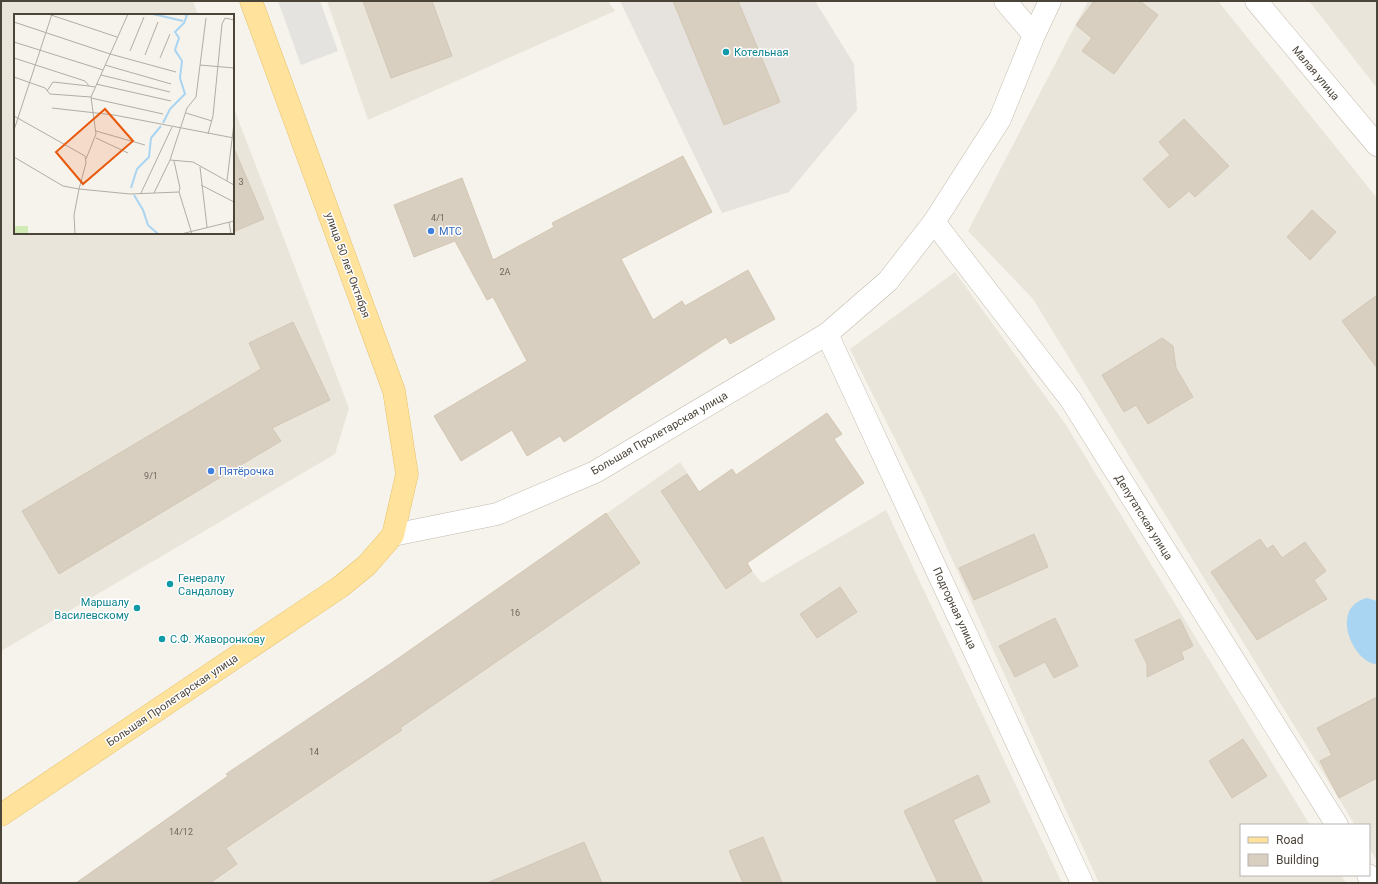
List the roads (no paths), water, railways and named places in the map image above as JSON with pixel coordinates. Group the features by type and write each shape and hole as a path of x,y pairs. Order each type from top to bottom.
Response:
{"main road":[{"name":"улица 50 лет Октября","path":"251,1 394,392 407,474 393,535"},
{"name":"Большая Пролетарская улица","path":"1,815 340,587 367,564 393,535"}],"street":[{"path":"1005,1 1034,35"},
{"name":"Большая Пролетарская улица","path":"393,535 497,514 596,472 827,334 888,281 934,222 1000,119 1034,35 1050,1"},
{"name":"Малая улица","path":"1256,1 1377,145"},
{"name":"Депутатская улица","path":"934,222 1071,400 1336,824"},
{"name":"Подгорная улица","path":"827,334 1082,883"}],"water":[{"path":"1367,598 1377,601 1377,664 1369,662 1361,656 1349,635 1347,624 1349,613 1355,604"}],"place":[{"name":"Котельная","path":"726,52"},
{"name":"МТС","path":"431,231"},
{"name":"Пятёрочка","path":"211,471"},
{"name":"Генералу Сандалову","path":"170,584"},
{"name":"Маршалу Василевскому","path":"137,608"},
{"name":"С.Ф. Жаворонкову","path":"162,639"}]}
